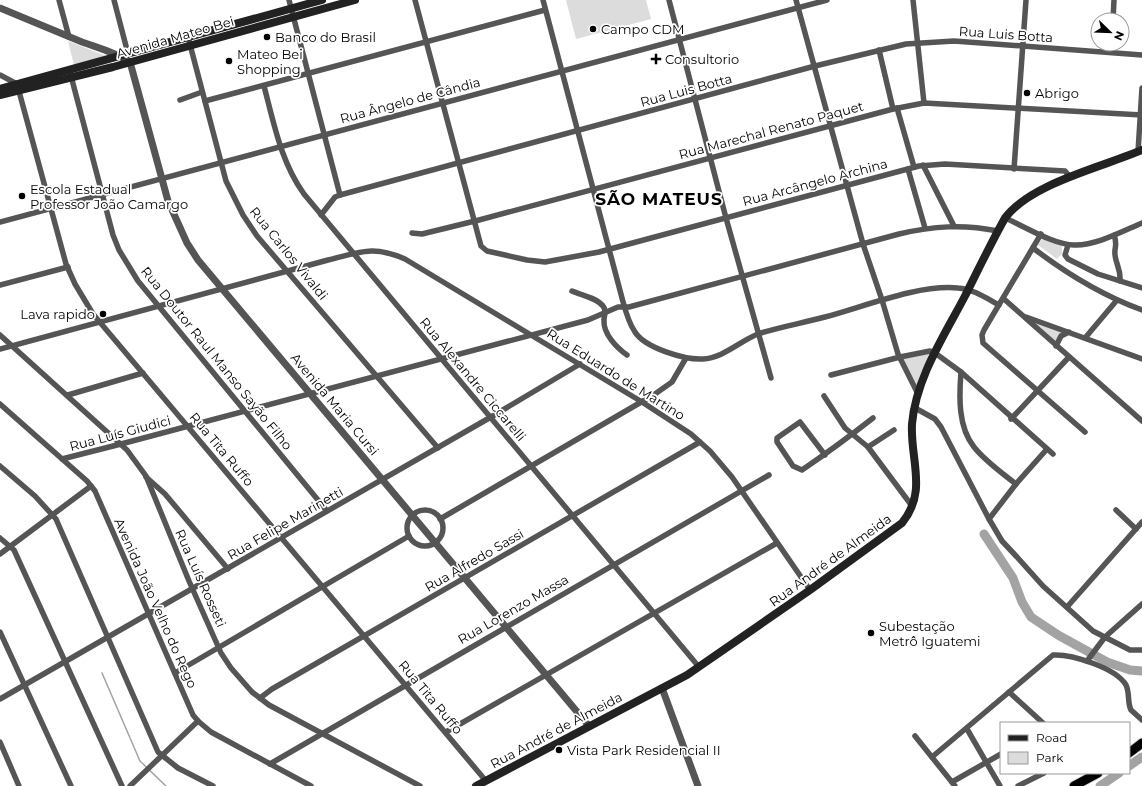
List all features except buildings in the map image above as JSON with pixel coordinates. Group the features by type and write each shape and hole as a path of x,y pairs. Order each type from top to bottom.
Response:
{"highway":[{"path":"1130,752 1142,743"},
{"path":"1074,786 1096,774"}],"main road":[{"name":"Avenida Mateo Bei","path":"70,73 130,62 189,42 290,4 322,0"},
{"name":"Avenida Mateo Bei","path":"0,89 18,87 70,73 118,57 293,17 355,0"},
{"name":"Avenida Mateo Bei","path":"0,96 18,87"},
{"name":"Rua André de Almeida","path":"480,784 699,667 810,590 902,523 912,506 917,476 912,424 918,394 935,353 1005,218 1017,205 1027,198 1070,177 1140,151"}],"street":[{"path":"59,0 69,37"},
{"path":"114,0 126,46"},
{"path":"415,0 474,220"},
{"path":"543,0 624,307 631,326 640,338 655,346 686,358 710,358 758,334 827,317 882,300 938,288 968,290 999,305"},
{"path":"669,0 712,158 726,218 771,378"},
{"path":"796,0 815,66 845,185 863,244 900,357 918,394"},
{"name":"Rua Ângelo de Cândia","path":"0,222 827,0"},
{"path":"913,0 924,103"},
{"path":"1014,169 1026,0"},
{"path":"1113,12 1114,0"},
{"path":"290,4 340,195"},
{"path":"0,8 130,62"},
{"path":"205,101 545,10"},
{"name":"Rua Carlos Vivaldi","path":"189,42 226,182 243,215 258,236 288,272 438,448"},
{"name":"Rua Luis Botta","path":"321,215 335,197 340,195 879,50 917,42 954,42 1090,51"},
{"path":"879,50 895,108 914,167"},
{"name":"Rua Luis Botta","path":"1110,52 1142,55"},
{"name":"Avenida Maria Cursi","path":"130,62 168,201 187,243 223,290 589,726"},
{"name":"Rua Doutor Raul Manso Sayão Filho","path":"70,73 102,194 119,250 138,281 158,307 328,511"},
{"path":"0,75 18,87"},
{"name":"Rua Alexandre Ciccarelli","path":"264,86 280,146 292,177 321,215 532,466 612,565 699,667"},
{"name":"Rua Tita Ruffo","path":"18,87 68,267 75,284 101,322 143,373 446,732 480,784"},
{"path":"1140,151 1142,88"},
{"path":"180,100 202,92"},
{"name":"Rua Marechal Renato Paquet","path":"412,233 422,234 593,190 895,108 924,103 1019,107 1141,115"},
{"name":"Rua Arcângelo Archina","path":"474,220 481,246 485,250 521,259 545,262 560,261 923,165 945,164 1065,171 1070,177"},
{"path":"923,165 954,226"},
{"path":"908,169 925,228"},
{"path":"1005,218 1068,245 1086,244 1114,235 1142,223"},
{"name":"Rua Luís Giudici","path":"62,459 588,320 618,307 624,307 925,228 954,226 998,231"},
{"path":"1040,234 982,335 984,343 1085,432"},
{"path":"1114,235 1117,244 1115,255 1121,272 1120,280"},
{"path":"1068,245 1065,255 1068,259 1098,274 1142,288"},
{"path":"1033,248 1075,278 1116,300 1142,310"},
{"name":"Rua Eduardo de Martino","path":"0,349 354,254 379,250 400,257 531,334 642,402 700,442 718,460 741,490 776,543 810,590"},
{"path":"0,285 68,267"},
{"path":"572,291 601,304 606,313 604,322 609,337 627,355"},
{"path":"1004,298 1142,422"},
{"path":"1085,338 1116,300"},
{"path":"1023,316 1142,359"},
{"path":"1056,346 1061,336 1069,332"},
{"name":"Rua Luís Rosseti","path":"0,335 121,444 146,476 193,589 219,647 231,668 260,698 420,786"},
{"path":"831,375 900,357 930,351 961,372 1011,419 1053,454"},
{"path":"1011,419 1069,357"},
{"path":"440,519 642,402 672,382 686,358"},
{"name":"Rua Felipe Marinetti","path":"0,699 438,448 580,364"},
{"path":"961,372 959,395 968,438 981,455 1016,484"},
{"path":"68,395 143,373"},
{"path":"824,396 845,428 868,447 912,506"},
{"name":"Avenida João Velho do Rego","path":"0,404 91,486 198,721 210,732 311,786"},
{"path":"914,412 935,419 941,427 989,520 1002,541 1043,586 1093,631 1130,650 1142,650"},
{"path":"825,455 803,424 798,422 777,440 792,466 802,470 825,455 873,418"},
{"path":"868,447 894,430"},
{"name":"Rua Alfredo Sassi","path":"260,698 700,442"},
{"path":"989,520 1016,484 1047,449"},
{"path":"0,466 35,496 52,514 158,752 178,768 213,786"},
{"name":"Rua Lorenzo Massa","path":"270,764 769,475"},
{"path":"146,476 162,491 228,569"},
{"path":"0,554 91,486"},
{"path":"154,498 157,492 162,491"},
{"path":"424,510 436,514 440,519 443,529 442,534 436,542 426,546 421,546 412,541 409,536 407,525 413,515 424,510"},
{"path":"1116,510 1136,529"},
{"path":"1067,607 1141,524"},
{"path":"175,673 409,536"},
{"path":"0,538 10,546 122,786"},
{"path":"446,732 776,543"},
{"path":"1087,660 1105,637 1142,604"},
{"path":"0,632 71,786"},
{"path":"932,757 1053,655 1087,660 1121,679 1128,688 1129,707 1142,720"},
{"path":"662,688 698,786"},
{"path":"1009,692 1042,722"},
{"path":"130,786 198,721"},
{"path":"967,729 1000,786"},
{"path":"915,736 954,784 986,762 1000,755"},
{"path":"0,742 19,786"},
{"path":"1018,786 1042,774"}],"green space":[{"name":"Campo CDM","path":"566,0 646,0 651,19 576,39"},
{"path":"68,41 106,56 74,65"},
{"path":"1044,237 1062,244 1062,254 1057,259 1038,245"},
{"path":"1032,320 1063,331 1056,342"},
{"path":"932,353 918,387 903,358"}],"waterway":[{"path":"984,534 1013,578 1022,602 1031,617 1058,635 1107,662 1130,670 1142,671"},
{"path":"102,673 140,761 166,786"},
{"path":"1130,765 1142,757"},
{"path":"1100,786 1118,774"}],"place":[{"name":"Campo CDM","path":"593,29"},
{"name":"Banco do Brasil","path":"267,37"},
{"name":"Consultorio","path":"656,59"},
{"name":"Mateo Bei Shopping","path":"229,61"},
{"name":"Abrigo","path":"1027,93"},
{"name":"Escola Estadual Professor João Camargo","path":"22,196"},
{"name":"Lava rapido","path":"103,314"},
{"name":"Subestação Metrô Iguatemi","path":"871,633"},
{"name":"Vista Park Residencial II","path":"559,750"}],"district":[{"name":"SÃO MATEUS","path":"659,199"}]}
